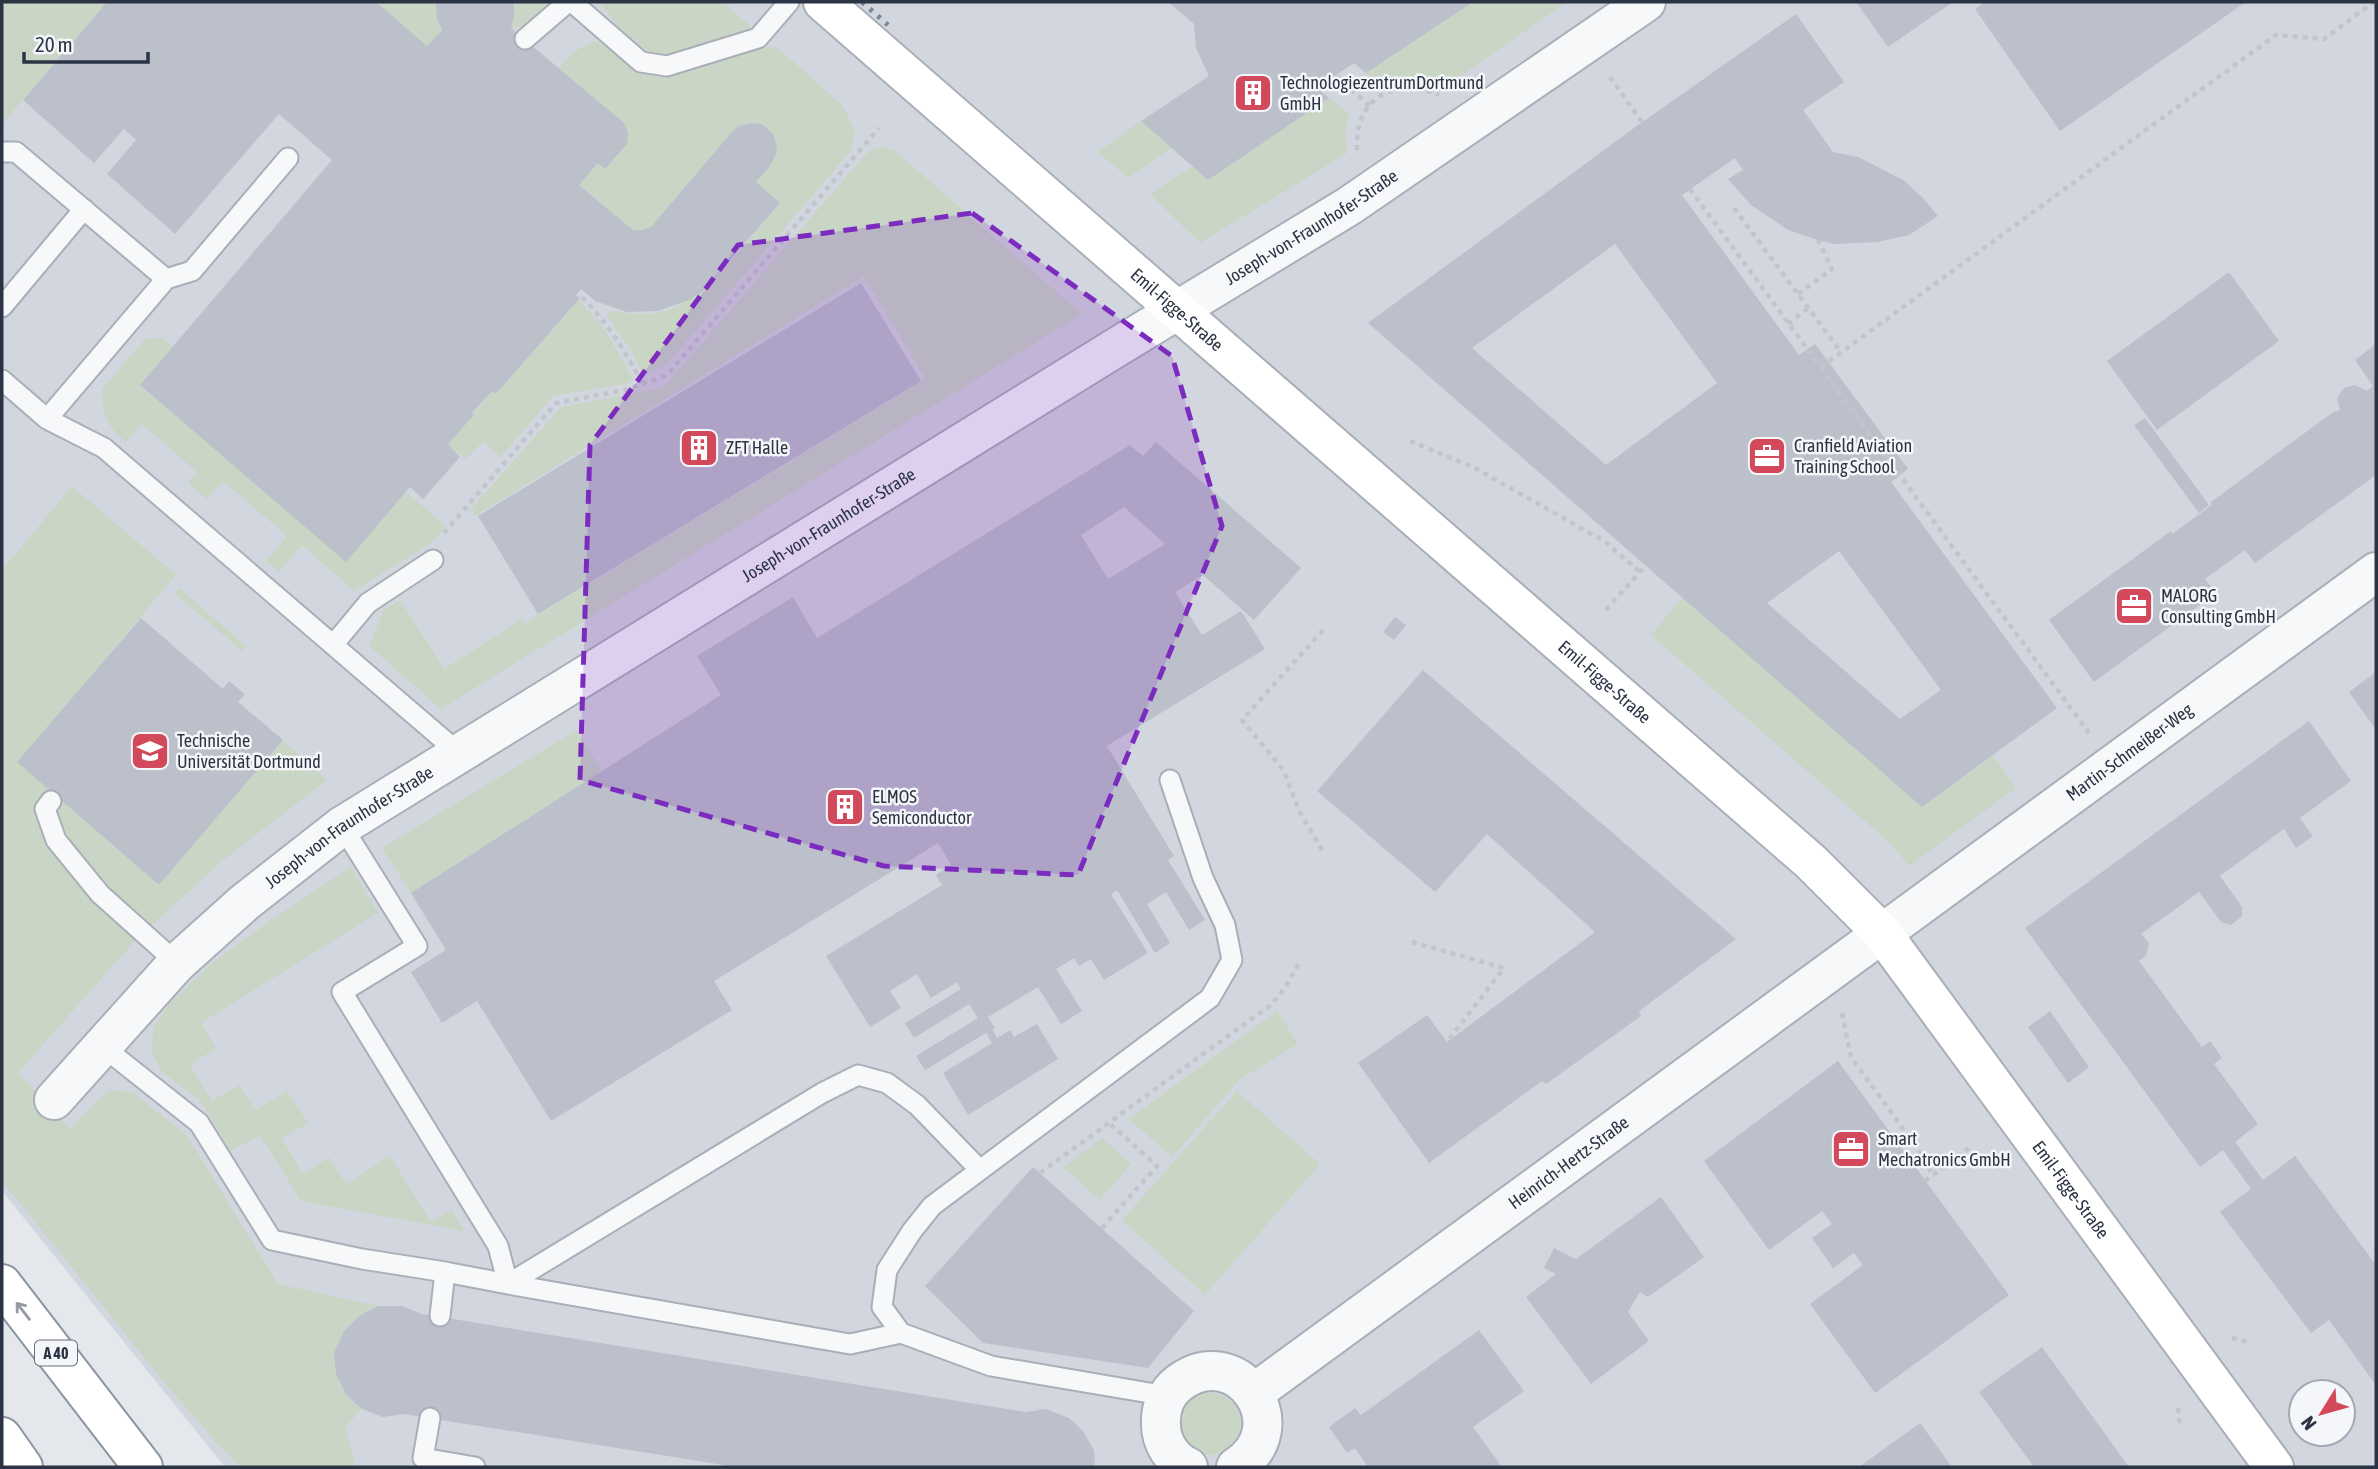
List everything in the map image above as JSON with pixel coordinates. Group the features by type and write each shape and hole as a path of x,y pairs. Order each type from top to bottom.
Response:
{"main road":[{"name":"Emil-Figge-Straße","path":"823,2 1811,862 1882,933 2274,1467"},
{"name":"A 40","path":"2,1284 111,1422 143,1467"},
{"path":"111,1422 163,1467"},
{"path":"2,1437 23,1467"}],"street":[{"name":"Joseph-von-Fraunhofer-Straße","path":"54,1100 177,963 245,902 342,826 1349,206 1646,2"},
{"name":"Martin-Schmeißer-Weg","path":"1882,933 2376,572"},
{"name":"Heinrich-Hertz-Straße","path":"1254,1393 1882,933"},
{"path":"1188,1467 1181,1464 1167,1449 1161,1431 1160,1413 1173,1387 1189,1375 1206,1370 1223,1372 1240,1379 1254,1393 1262,1410 1263,1428 1258,1459"}],"lane":[{"path":"525,39 570,2 641,62 667,66 758,38 789,2"},
{"path":"2,152 16,152 166,279"},
{"path":"47,419 166,279 192,271 288,158"},
{"path":"2,307 84,209"},
{"path":"2,380 47,419 104,448 460,754"},
{"path":"333,645 368,603 433,559"},
{"path":"901,1333 882,1307 887,1270 932,1206 1210,998 1233,960 1225,925 1203,878 1170,780"},
{"path":"51,801 45,809 56,840 100,894 177,963"},
{"path":"342,826 417,946 342,992 498,1246 508,1284"},
{"path":"102,1046 199,1123 272,1240 362,1259 850,1344 901,1333 991,1366 1167,1396"},
{"path":"508,1284 822,1093 858,1076 887,1083 917,1105 979,1170"},
{"path":"440,1316 445,1272"},
{"path":"430,1418 424,1458 475,1467"}],"path":[{"path":"1821,367 2276,35 2324,38 2374,2"},
{"path":"1609,75 1642,122"},
{"path":"1336,76 1370,106"},
{"path":"1357,155 1356,135 1374,98 1395,90 1421,88 1443,97"},
{"path":"433,559 439,538 556,403 625,390 667,375 879,128"},
{"path":"1690,189 2112,765"},
{"path":"1734,208 1841,352"},
{"path":"1798,295 1832,269 1818,240"},
{"path":"583,297 604,320 629,357 642,384"},
{"path":"1787,324 1808,308"},
{"path":"1410,442 1475,468 1557,514 1604,541 1639,571"},
{"path":"1606,610 1646,565"},
{"path":"1322,850 1297,809 1284,771 1242,720 1324,629"},
{"path":"1412,942 1504,968 1447,1042"},
{"path":"1040,1173 1272,1004 1301,960"},
{"path":"1834,968 1851,1057 1912,1141 1933,1175"},
{"path":"1078,1097 1157,1166 1102,1228"},
{"path":"1925,1181 1972,1146"}],"highlighted area":[{"path":"972,213 1172,356 1222,526 1078,875 884,866 580,780 590,445 738,245"}],"shaded area":[{"path":"2,2 801,2 1873,940 2255,1467 225,1467 2,1191"},
{"path":"847,2 2376,2 2376,1467 2291,1467 1903,931"}],"green space":[{"path":"2,2 107,2 2,124"},
{"path":"376,2 436,2 437,19 442,30 427,46"},
{"path":"514,2 555,2 530,25 511,28"},
{"path":"601,2 723,2 750,28 747,32 662,57 646,49 627,34 611,18"},
{"path":"1473,2 1567,2 1445,87 1419,77 1392,78 1374,85 1366,73"},
{"path":"594,42 614,50 648,72 673,76 756,48 778,48 843,106 855,131 851,151 667,364 643,375 635,357 607,316 610,311 658,313 675,307 709,284 779,203 756,182 773,162 777,148 771,132 762,125 751,123 740,126 731,133 651,227 633,230 579,185 598,163 605,169 623,148 627,137 624,123 559,68 575,52"},
{"path":"1329,98 1349,113 1345,134 1347,153 1200,243 1150,194 1192,167 1208,180"},
{"path":"1141,121 1172,148 1128,178 1098,152"},
{"path":"882,147 894,150 1082,314 441,709 369,646 384,610 400,600 444,669 522,619 525,623 926,379 864,276 475,516 471,509 561,407 663,388 865,155 870,150"},
{"path":"579,300 604,328 633,379 629,383 553,396 501,457 483,441 466,459 448,444 492,391 496,394"},
{"path":"162,337 172,347 140,385 346,561 406,492 446,526 431,543 354,591 302,545 279,572 266,561 287,536 223,481 207,499 188,483 197,472 142,424 126,442 106,418 102,389 145,339"},
{"path":"72,486 176,575 18,762 159,884 283,740 327,780 221,862 132,944 18,1073 70,1129 108,1090 133,1092 188,1137 278,1284 378,1306 350,1324 343,1333 336,1352 335,1363 340,1384 349,1398 362,1409 345,1427 356,1467 242,1467 228,1455 168,1387 2,1181 2,570"},
{"path":"179,588 246,646 242,651 174,593"},
{"path":"1683,597 1922,807 1993,755 2016,788 1909,866 1891,844 1651,635"},
{"path":"577,730 602,771 411,893 382,848"},
{"path":"351,867 378,913 201,1023 216,1048 190,1065 212,1101 239,1085 256,1110 287,1091 308,1123 282,1139 303,1174 329,1157 346,1184 390,1156 431,1222 452,1210 464,1231 301,1201 260,1135 230,1151 200,1100 163,1073 152,1054 153,1028 169,1004 212,963"},
{"path":"1277,1011 1298,1044 1240,1079 1172,1157 1129,1119"},
{"path":"1237,1091 1320,1164 1205,1295 1122,1220"},
{"path":"1102,1138 1131,1164 1100,1200 1063,1167"},
{"path":"1204,1393 1216,1393 1232,1402 1239,1412 1239,1436 1232,1446 1216,1455 1204,1455 1193,1450 1184,1441 1179,1430 1179,1418 1184,1407 1193,1398"}],"building":[{"path":"107,2 376,2 427,46 442,30 437,19 436,2 514,2 511,28 624,123 628,132 627,144 605,169 598,163 579,185 633,230 651,227 731,133 739,126 750,123 762,124 773,134 777,145 776,154 756,182 780,203 702,292 689,300 658,311 627,312 595,301 581,289 576,295 580,298 496,394 492,391 472,413 474,415 448,444 460,457 423,499 410,487 346,562 140,385 332,160 279,114 175,234 107,174 136,140 124,129 94,163 23,100"},
{"path":"1168,2 1473,2 1366,73 1354,63 1317,88 1329,98 1208,180 1141,121 1209,76 1196,48 1194,24"},
{"path":"1856,2 1953,2 1888,47"},
{"path":"1985,2 2246,2 2060,131 1975,9"},
{"path":"1796,14 1844,82 1803,110 1833,152 1858,157 1903,180 1938,216 1909,235 1877,242 1835,244 1818,240 1788,230 1751,205 1728,179 1743,170 1735,158 1682,195 1799,355 1815,344 1908,469 1891,482 2057,708 1922,807 1368,323 1634,128","holes":["1615,244 1717,383 1606,465 1472,348","1839,551 1941,690 1900,719 1767,603"]},
{"path":"2229,272 2279,341 2157,430 2107,361"},
{"name":"ZFT Halle","path":"861,283 921,381 538,614 478,516"},
{"path":"2376,344 2376,475 2255,563 2245,550 2205,579 2216,593 2094,682 2049,620 2171,531 2172,534 2212,505 2211,502 2332,413 2340,410 2337,398 2344,388 2355,385 2367,391 2373,386 2355,360"},
{"path":"2145,418 2209,505 2199,513 2134,425"},
{"name":"ELMOS Semiconductor","path":"1156,442 1301,568 1254,620 1203,575 1175,592 1202,635 1241,611 1265,649 1107,746 1174,856 1168,860 1205,920 1189,930 1166,892 1147,904 1170,943 1155,953 1117,890 1111,894 1148,953 1104,980 1091,959 1079,966 1074,958 1056,969 1082,1011 1061,1024 1038,987 988,1017 995,1028 992,1029 997,1038 1010,1030 1014,1037 1037,1024 1058,1059 968,1115 943,1073 992,1043 986,1033 925,1070 916,1056 978,1018 969,1004 914,1038 905,1023 961,989 957,982 931,998 917,974 890,991 901,1008 870,1027 826,956 942,885 936,875 951,865 938,843 714,981 732,1010 551,1121 477,1001 442,1023 411,972 446,950 411,893 721,695 697,656 793,597 817,638 1130,445 1143,456","holes":["1124,507 1165,544 1108,579 1081,535"]},
{"path":"1395,617 1406,625 1394,640 1383,632"},
{"name":"Technische Universität Dortmund","path":"141,618 223,689 229,681 245,694 238,702 283,740 159,885 17,762"},
{"path":"1423,670 1736,939 1639,1011 1641,1016 1546,1084 1542,1081 1429,1163 1358,1063 1427,1015 1447,1042 1595,932 1487,834 1435,892 1317,791"},
{"path":"2376,672 2376,730 2349,692"},
{"path":"2309,721 2351,781 2300,818 2313,836 2296,848 2284,829 2220,876 2242,907 2242,916 2231,925 2221,922 2199,892 2141,934 2149,943 2146,956 2139,961 2202,1047 2210,1041 2222,1058 2214,1064 2258,1124 2235,1142 2263,1180 2295,1156 2376,1265 2376,1385 2329,1320 2311,1333 2220,1212 2251,1189 2223,1150 2200,1167 2025,928"},
{"path":"2050,1011 2089,1067 2068,1083 2028,1027"},
{"path":"1838,1061 2009,1295 1875,1393 1810,1304 1863,1265 1854,1253 1833,1268 1812,1238 1832,1224 1822,1211 1769,1250 1704,1161"},
{"path":"1033,1167 1194,1311 1148,1368 983,1343 925,1286"},
{"path":"1661,1197 1704,1257 1648,1297 1640,1292 1628,1312 1649,1341 1591,1384 1526,1297 1556,1274 1544,1268 1554,1248 1576,1259"},
{"path":"378,1306 402,1306 422,1314 1026,1412 1046,1409 1069,1418 1083,1431 1094,1450 1095,1467 736,1467 404,1414 383,1417 362,1409 346,1395 336,1374 334,1353 344,1331 359,1316"},
{"path":"1479,1330 1524,1391 1473,1427 1502,1467 1368,1467 1355,1448 1347,1453 1329,1427 1355,1408 1361,1415"},
{"path":"2042,1347 2129,1467 2034,1467 1979,1392"},
{"path":"1920,1423 1952,1467 1859,1467"}],"railway":[{"path":"862,2 888,25"}],"place":[{"name":"TechnologiezentrumDortmund GmbH","path":"1253,93"},
{"name":"ZFT Halle","path":"699,448"},
{"name":"Cranfield Aviation Training School","path":"1767,456"},
{"name":"MALORG Consulting GmbH","path":"2134,606"},
{"name":"Technische Universität Dortmund","path":"150,751"},
{"name":"ELMOS Semiconductor","path":"845,807"},
{"name":"Smart Mechatronics GmbH","path":"1851,1149"}]}
